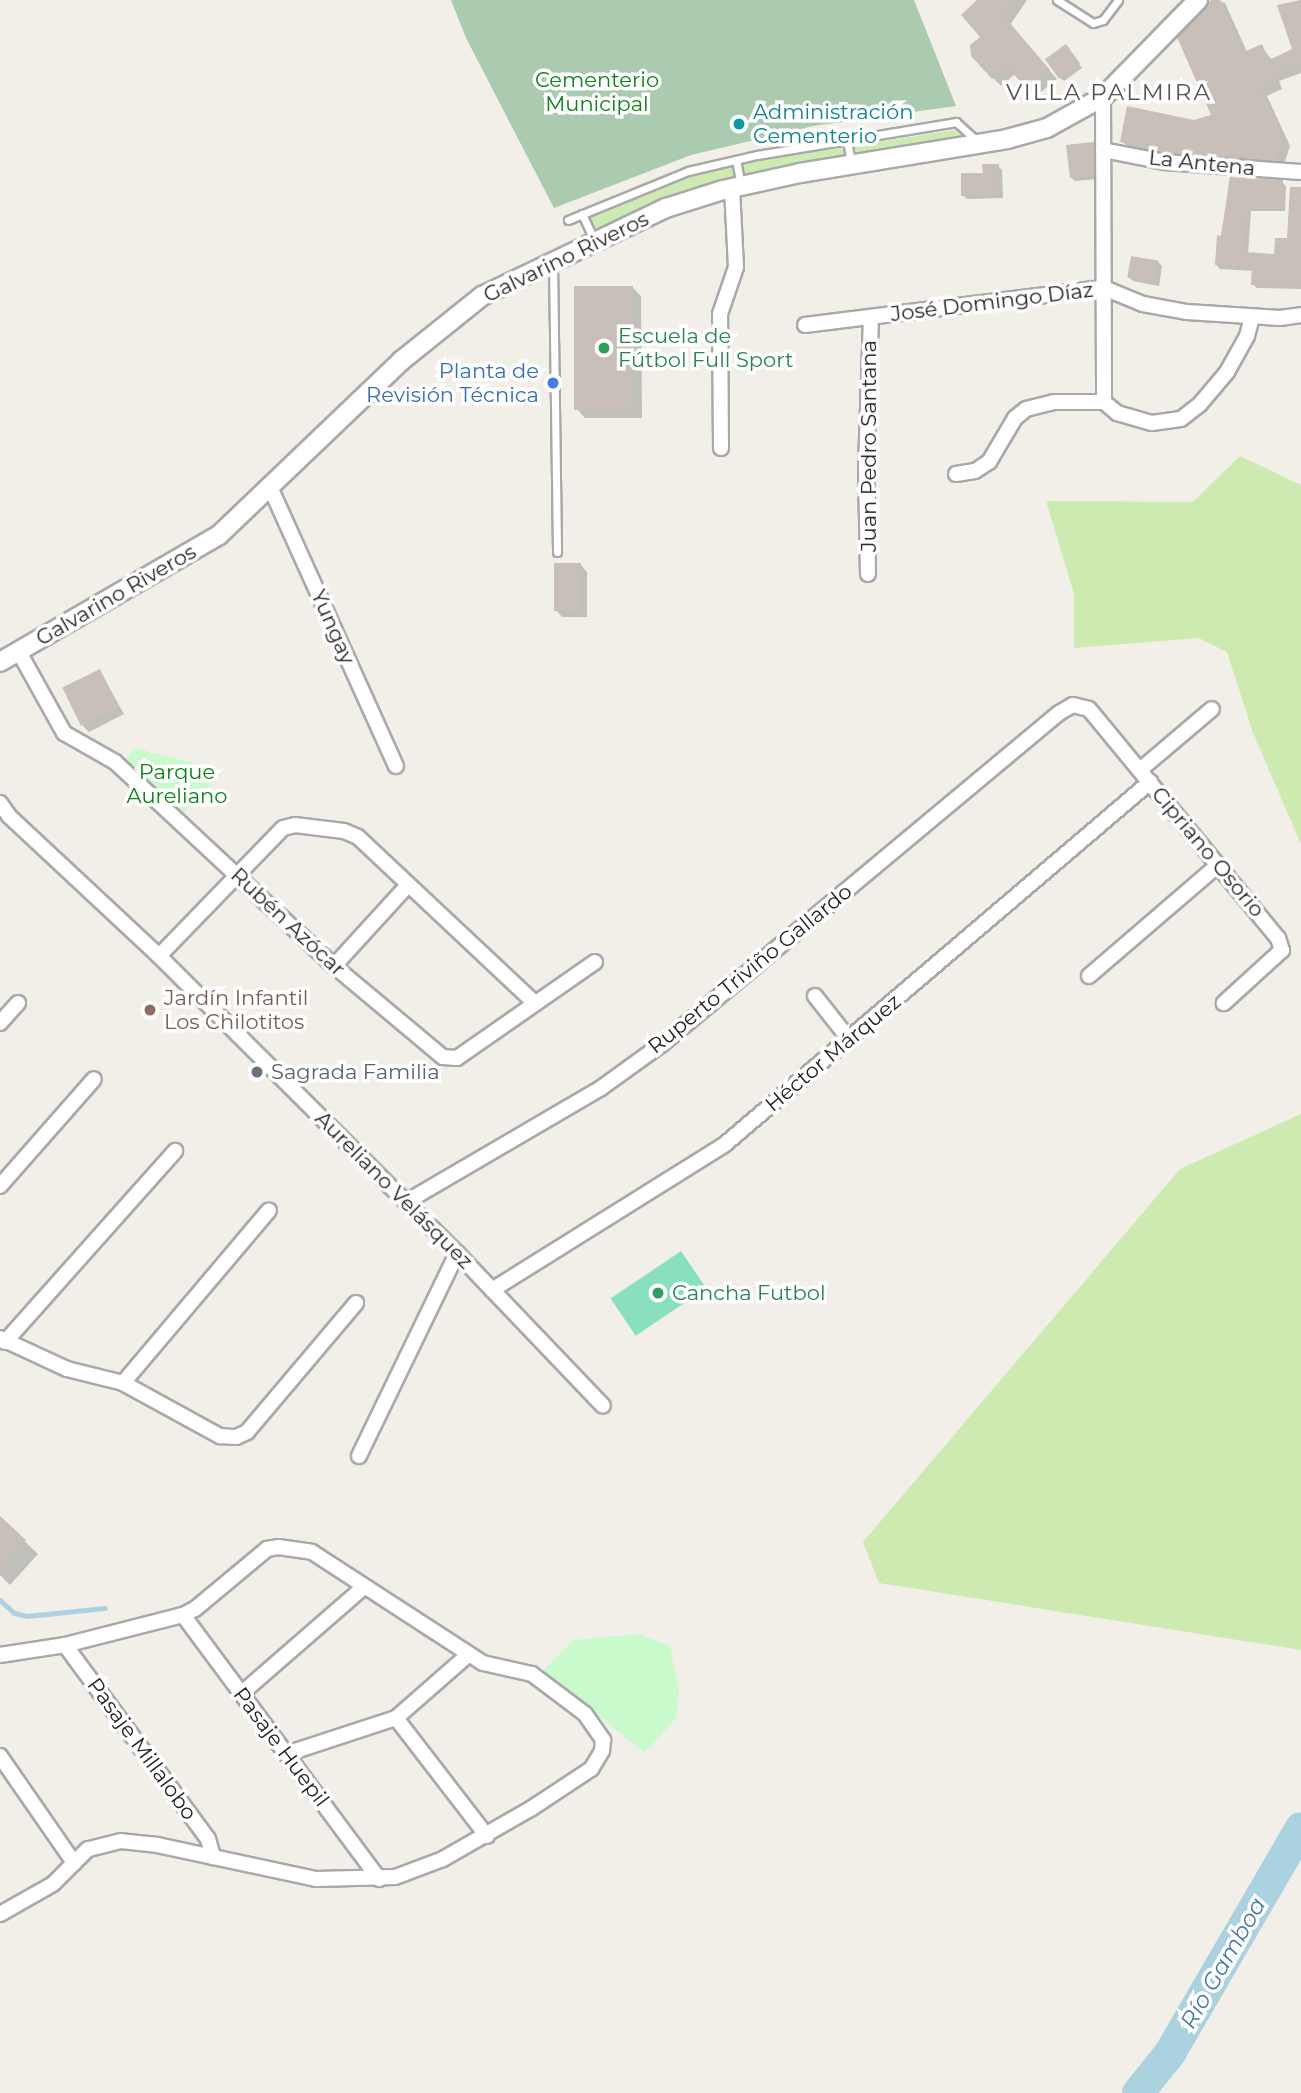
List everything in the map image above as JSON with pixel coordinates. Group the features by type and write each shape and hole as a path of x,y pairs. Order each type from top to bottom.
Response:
{"street":[{"name":"Galvarino Riveros","path":"0,662 219,535 401,361 482,296 666,208 737,187 980,144 1047,128 1103,97 1198,0"},
{"path":"1103,97 1104,402"},
{"name":"La Antena","path":"1103,150 1164,162 1301,172"},
{"path":"721,448 720,314 736,267 737,187"},
{"name":"José Domingo Díaz","path":"805,325 1104,288 1143,304 1187,312 1252,317 1301,316"},
{"name":"Juan Pedro Santana","path":"868,574 867,443 871,317"},
{"path":"956,474 975,471 989,462 1015,418 1026,409 1054,402 1104,402 1117,412 1152,423 1181,419 1200,404 1227,372 1247,336 1252,317"},
{"name":"Yungay","path":"270,487 396,766"},
{"name":"Rubén Azócar","path":"19,652 64,733 115,762 334,966 443,1057 457,1058 595,962"},
{"name":"Cipriano Osorio","path":"1073,705 1089,709 1279,938 1282,950 1224,1003"},
{"name":"Ruperto Triviño Gallardo","path":"406,1202 601,1088 662,1044 1059,713 1073,705"},
{"path":"1140,770 1212,709"},
{"name":"Héctor Márquez","path":"492,1290 724,1145 1150,782"},
{"name":"Aureliano Velásquez","path":"0,803 9,816 159,957 406,1202 603,1406"},
{"path":"159,957 283,828 295,825 344,831 358,837 407,886 535,1003"},
{"path":"1089,976 1217,864"},
{"path":"334,966 407,886"},
{"path":"815,996 849,1039"},
{"path":"0,1023 18,1003"},
{"path":"0,1186 94,1079"},
{"path":"175,1151 3,1340 67,1369 123,1383 220,1436 241,1435 356,1303"},
{"path":"123,1383 269,1210"},
{"path":"359,1456 457,1253"},
{"path":"0,1654 65,1645 183,1615 195,1609 267,1549 312,1552 468,1655 491,1666 533,1674 585,1714 603,1740 598,1760 591,1769 487,1836 419,1869 379,1879 316,1879 121,1841 88,1849 39,1894 0,1914"},
{"path":"242,1693 363,1588"},
{"name":"Pasaje Huepil","path":"183,1615 379,1879"},
{"name":"Pasaje Millalobo","path":"65,1645 208,1839 214,1857"},
{"path":"286,1754 396,1718 468,1655"},
{"path":"396,1718 487,1836"},
{"path":"0,1756 5,1772 74,1863"}],"lane":[{"path":"1058,0 1093,23 1103,20 1118,0"},
{"path":"568,220 688,171 736,159 956,122 980,144"},
{"path":"847,140 852,165"},
{"path":"736,159 737,187"},
{"path":"582,214 595,242"},
{"path":"554,261 556,552"}],"green space":[{"name":"Cementerio Municipal","path":"451,0 914,0 956,106 813,126 691,155 554,208 466,38"},
{"path":"954,130 965,139 851,158 598,232 591,218 691,177 758,161"},
{"path":"1240,456 1301,485 1301,844 1253,733 1227,652 1199,638 1074,648 1074,594 1046,501 1193,502"},
{"name":"Parque Aureliano","path":"135,748 223,771 177,820 120,766"},
{"path":"1301,1114 1301,1650 879,1583 863,1542 1180,1169"},
{"name":"Cancha Futbol","path":"681,1251 706,1288 636,1336 611,1299"},
{"path":"639,1634 670,1646 679,1688 676,1718 645,1753 543,1671 574,1640"}],"building":[{"path":"977,0 1014,0 1003,15 1050,70 1027,90 1007,66 992,79 971,56 970,45 980,37 961,15"},
{"path":"1211,0 1220,0 1244,52 1262,44 1269,60 1292,49 1277,5 1301,0 1301,68 1297,65 1273,73 1276,81 1261,88 1283,137 1276,160 1179,153 1120,142 1127,106 1194,120 1211,115 1177,37"},
{"path":"1066,44 1080,63 1059,79 1045,59"},
{"path":"1094,142 1094,175 1070,178 1066,145"},
{"path":"982,164 999,164 999,195 961,196 961,173 983,173"},
{"path":"1230,176 1283,180 1282,208 1248,208 1244,252 1274,254 1275,238 1287,238 1290,187 1301,187 1301,286 1251,285 1252,268 1215,265 1217,235 1221,236"},
{"path":"1131,256 1159,261 1155,283 1127,278"},
{"name":"Escuela de Fútbol Full Sport","path":"574,286 633,286 633,410 574,410"},
{"path":"554,563 581,563 581,611 554,611"},
{"path":"100,669 119,708 81,726 62,687"},
{"path":"0,1516 26,1540 0,1568"}],"waterway":[{"path":"0,1600 14,1613 27,1616 105,1608"},
{"name":"Río Gamboa","path":"1138,2093 1170,2053 1301,1828"}],"place":[{"name":"Administración Cementerio","path":"739,124"},
{"name":"Escuela de Fútbol Full Sport","path":"604,348"},
{"name":"Planta de Revisión Técnica","path":"553,383"},
{"name":"Jardín Infantil Los Chilotitos","path":"150,1010"},
{"name":"Sagrada Familia","path":"257,1072"},
{"name":"Cancha Futbol","path":"658,1293"}],"district":[{"name":"VILLA PALMIRA","path":"1109,92"}]}
